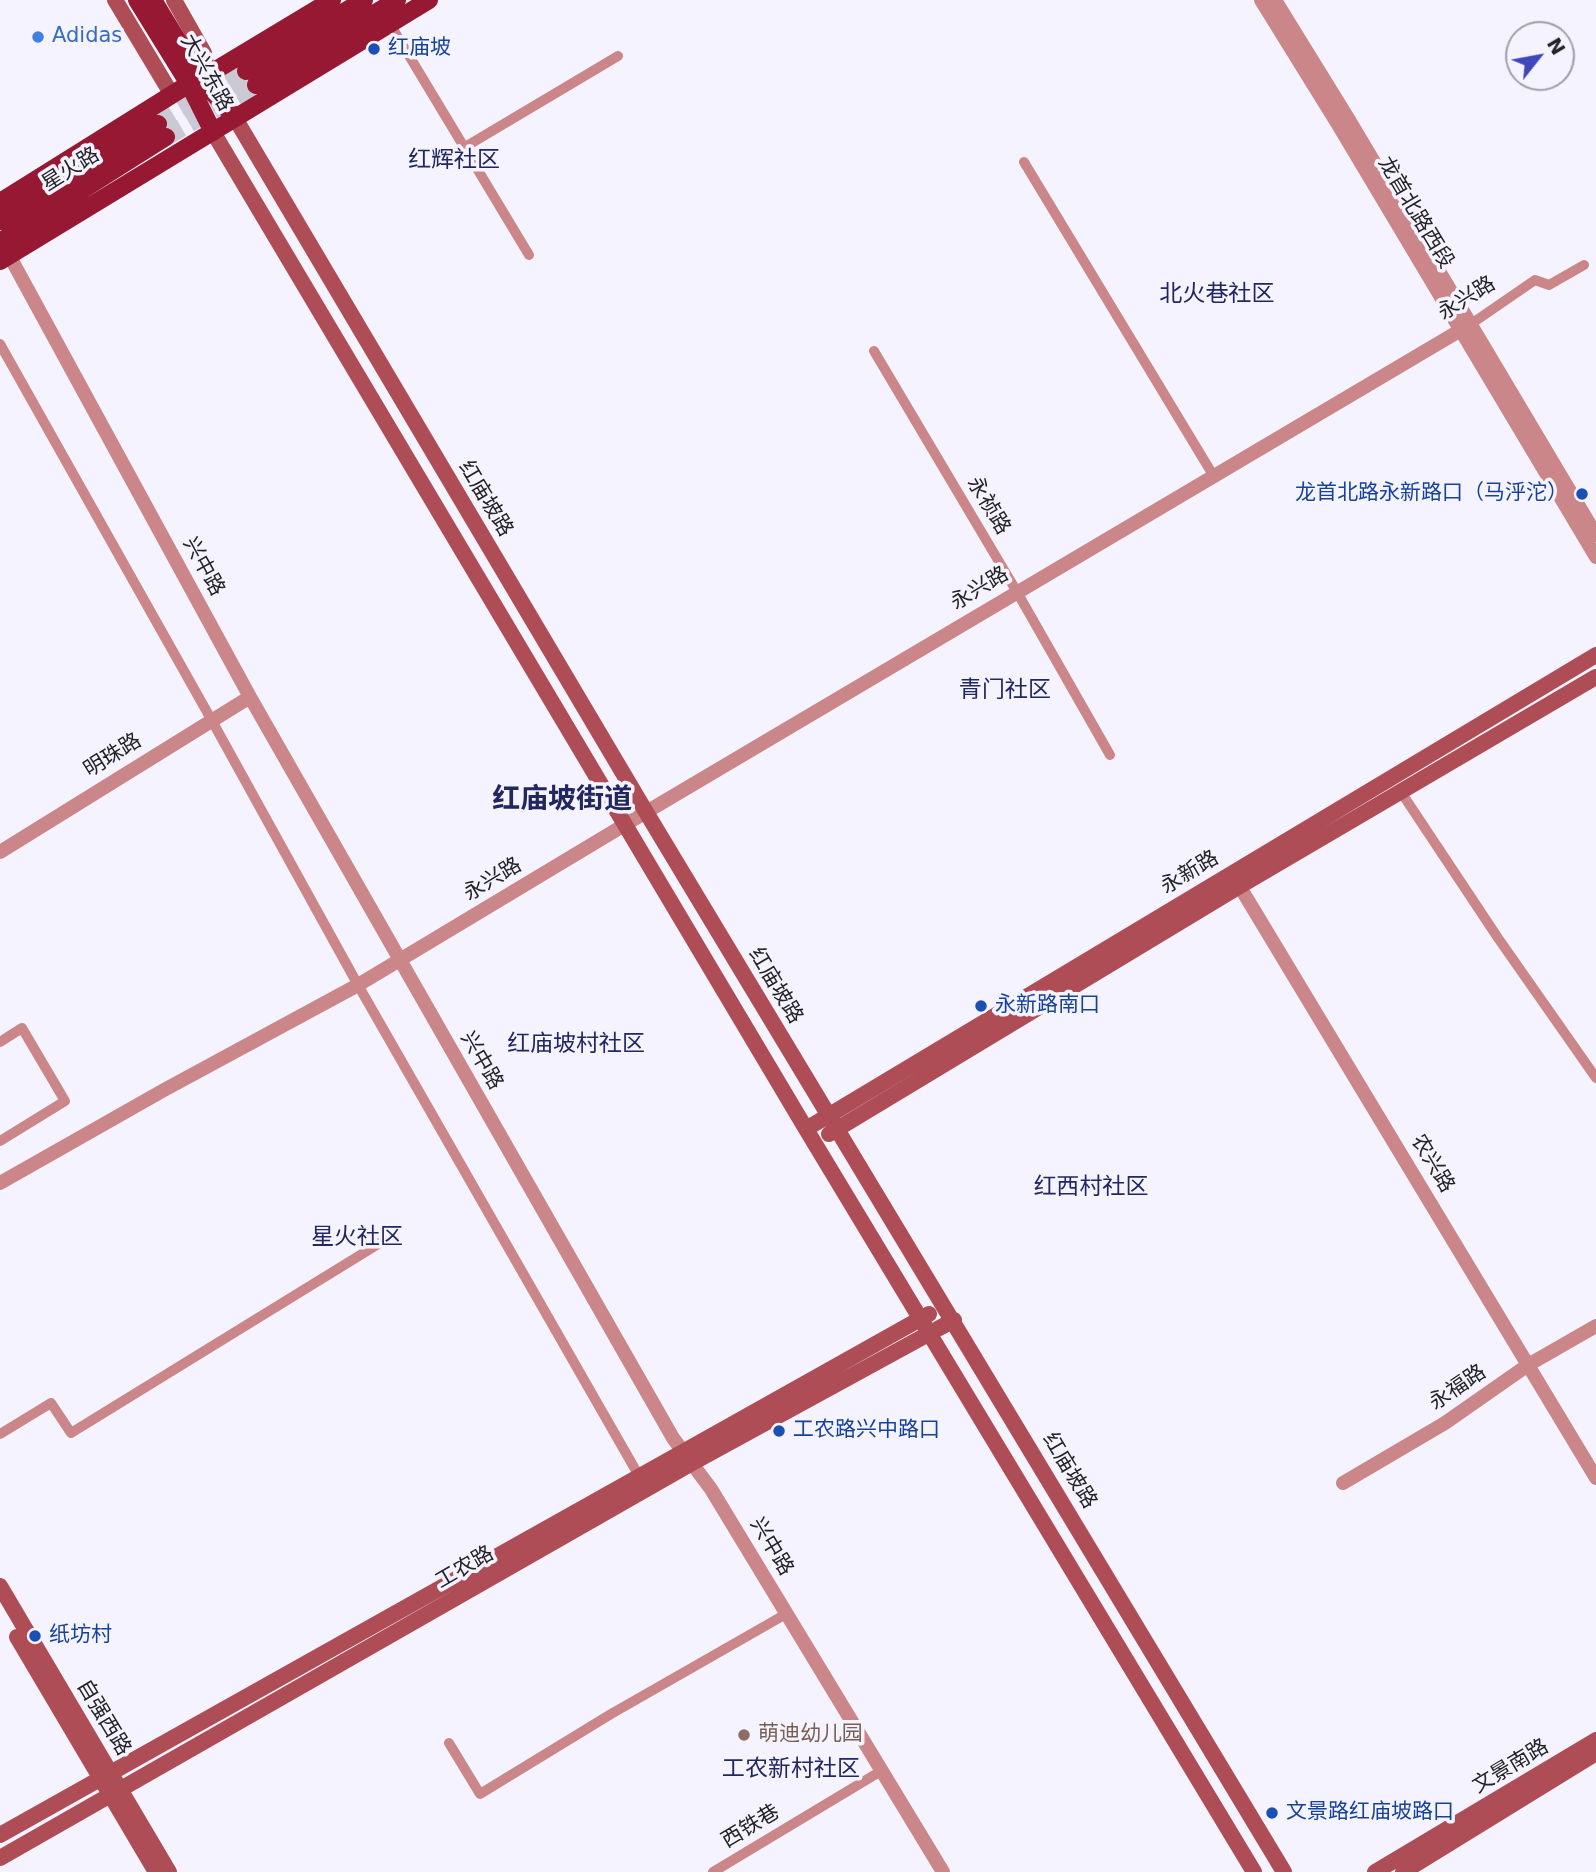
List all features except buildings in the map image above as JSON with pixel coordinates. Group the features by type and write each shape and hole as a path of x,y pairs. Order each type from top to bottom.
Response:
{"main road":[{"path":"115,0 172,95"},
{"name":"大兴东路","path":"137,0 195,82 235,118"},
{"name":"大兴东路","path":"153,0 195,82 213,132"},
{"path":"174,0 204,53 208,69 195,82"},
{"path":"0,202 332,0"},
{"path":"364,0 251,78 397,0"},
{"path":"3,253 213,132 429,0"},
{"name":"红庙坡路","path":"235,118 836,1130 1284,1872"},
{"name":"星火路","path":"0,221 162,131 3,253"},
{"path":"213,132 1254,1872"},
{"name":"永新路","path":"811,1135 836,1130 1596,655"},
{"name":"永新路","path":"811,1135 828,1115 1235,879 1401,792 1596,677"},
{"name":"工农路","path":"0,1858 687,1457 921,1317 949,1314"},
{"name":"工农路","path":"0,1835 639,1476 687,1457 929,1332 949,1314"},
{"name":"自强西路","path":"0,1587 156,1872"},
{"name":"自强西路","path":"0,1608 106,1777"},
{"name":"文景南路","path":"1375,1872 1596,1740"},
{"name":"文景南路","path":"1403,1872 1596,1753"},
{"name":"自强西路","path":"114,1792 169,1872"}],"street":[{"name":"龙首北路西段","path":"1273,3 1465,326 1596,557"},
{"path":"390,24 530,255"},
{"path":"465,147 618,56"},
{"path":"1024,162 1213,475"},
{"name":"兴中路","path":"3,253 399,961 660,1415 711,1489 943,1872"},
{"name":"永兴路","path":"0,1183 399,961 1465,326 1535,280 1549,285 1584,265"},
{"name":"龙首北路西段","path":"1465,326 1596,535"},
{"path":"0,344 358,985 639,1476"},
{"name":"永祯路","path":"874,351 1110,755"},
{"name":"明珠路","path":"0,852 250,696"},
{"path":"1401,792 1498,938 1596,1078"},
{"name":"农兴路","path":"1235,879 1596,1478"},
{"path":"0,1042 22,1028 65,1101 0,1141"},
{"path":"0,1434 51,1403 71,1433 388,1238"},
{"name":"永福路","path":"1343,1483 1446,1423 1528,1366 1596,1326"},
{"path":"449,1743 480,1794 611,1714 786,1614"},
{"name":"西铁巷","path":"713,1872 881,1771"}],"tunnel":[{"path":"158,124 246,71"},
{"path":"166,137 256,85"}],"place":[{"name":"Adidas","path":"38,37"},
{"name":"红庙坡","path":"374,49"},
{"name":"龙首北路永新路口（马泘沱）","path":"1582,494"},
{"name":"永新路南口","path":"981,1006"},
{"name":"工农路兴中路口","path":"779,1431"},
{"name":"纸坊村","path":"35,1636"},
{"name":"萌迪幼儿园","path":"744,1735"},
{"name":"文景路红庙坡路口","path":"1272,1813"}],"district":[{"name":"红辉社区","path":"454,161"},
{"name":"北火巷社区","path":"1217,295"},
{"name":"青门社区","path":"1005,691"},
{"name":"红庙坡街道","path":"562,801"},
{"name":"红庙坡村社区","path":"576,1045"},
{"name":"红西村社区","path":"1091,1188"},
{"name":"星火社区","path":"357,1238"},
{"name":"工农新村社区","path":"791,1770"}]}
